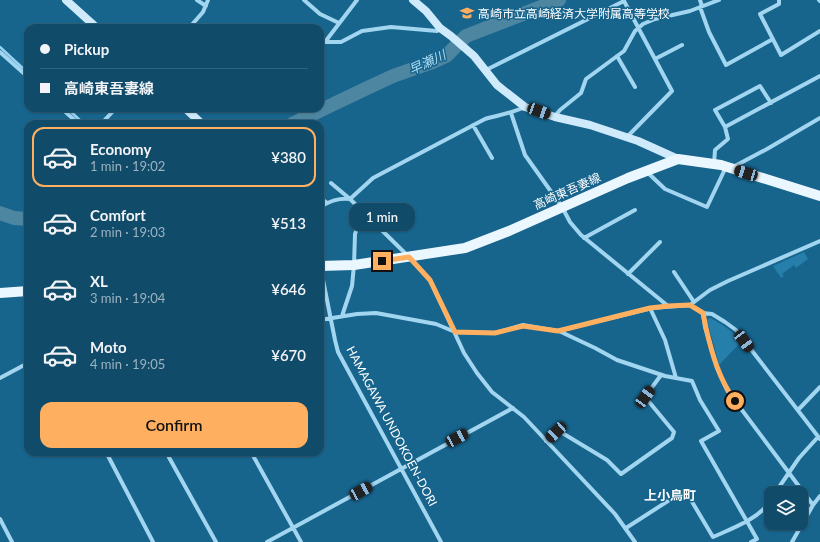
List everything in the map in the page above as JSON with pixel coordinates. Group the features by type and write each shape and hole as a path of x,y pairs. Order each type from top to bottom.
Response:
{"main road":[{"name":"高崎東吾妻線","path":"324,266 354,265 465,248 646,171 678,159 728,167 820,196"},
{"path":"0,293 24,291"}],"street":[{"path":"66,0 93,24"},
{"path":"197,0 206,6"},
{"path":"192,24 203,12 208,0"},
{"path":"304,0 320,14 339,23"},
{"path":"357,0 325,42 341,42 362,31 391,27 436,31 440,28"},
{"path":"413,0 426,11 440,28 458,42 480,63 497,85 525,108 590,125 638,141 678,159"},
{"path":"700,0 709,32 726,65 773,39"},
{"path":"555,117 560,110 581,93 586,79 624,51 635,31 639,28 655,19 690,11 718,0"},
{"path":"779,0 779,4 760,14 781,55 820,31"},
{"path":"486,71 624,1 672,91 626,138"},
{"path":"655,58 682,45"},
{"path":"0,52 24,73"},
{"path":"617,56 635,87"},
{"path":"725,127 820,76"},
{"path":"714,164 715,150 728,139 725,127 715,110 760,86 771,103"},
{"path":"324,205 340,198 350,199 373,178 453,137 473,125 492,117 525,108"},
{"path":"66,112 74,120"},
{"path":"106,120 112,112"},
{"path":"189,112 198,120"},
{"path":"511,113 525,155 562,207 570,222 584,238 668,306"},
{"path":"646,171 666,189 708,207 728,167 767,149 820,118"},
{"path":"473,125 492,158"},
{"path":"331,184 350,199 409,257 430,280 464,353 477,373 492,392 524,417 615,514 635,542"},
{"path":"584,238 635,210"},
{"path":"342,316 352,286 355,234 363,213"},
{"path":"690,305 710,290 728,281 820,241"},
{"path":"628,274 660,242"},
{"path":"674,272 694,302"},
{"name":"HAMAGAWA UNDOKOEN-DORI","path":"324,286 334,340 338,352 441,542"},
{"path":"558,331 650,308 668,306 690,305 703,313 712,314 725,322 736,330 819,438 799,458 780,486"},
{"path":"650,308 665,340 676,378"},
{"path":"324,319 376,313 436,324 455,332 495,333 523,326 558,331 617,360 661,375 692,381 700,400 719,430 701,442 756,539 751,542"},
{"path":"703,313 717,368 727,390 813,504"},
{"path":"0,378 24,365"},
{"path":"546,441 559,431 607,460 621,474 672,438 674,432 645,397 661,375"},
{"path":"798,410 820,387"},
{"path":"267,542 513,408"},
{"path":"108,456 153,542"},
{"path":"168,456 216,542"},
{"path":"253,456 301,542"},
{"path":"626,528 685,490 713,537 746,521 764,510"},
{"path":"792,542 813,504 820,496"},
{"path":"0,519 12,542"}],"shaded area":[{"path":"804,252 808,259 796,268 794,265 782,274 784,276 781,278 773,266"},
{"path":"710,318 727,328 741,342 720,364 707,320"}],"waterway":[{"name":"早瀬川","path":"324,109 393,76 446,56 466,36 559,0"},
{"path":"0,47 24,69"},
{"path":"71,112 80,120"},
{"name":"早瀬川","path":"300,120 317,112"},
{"name":"早瀬川","path":"0,213 14,218 24,219"}],"place":[{"name":"高崎市立高崎経済大学附属高等学校","path":"467,13"}],"district":[{"name":"上小鳥町","path":"670,495"}],"route":[{"path":"382,261 409,257 430,280 455,332 495,333 523,326 558,331 652,308 690,305 703,313 717,368 727,390 735,401"}]}
